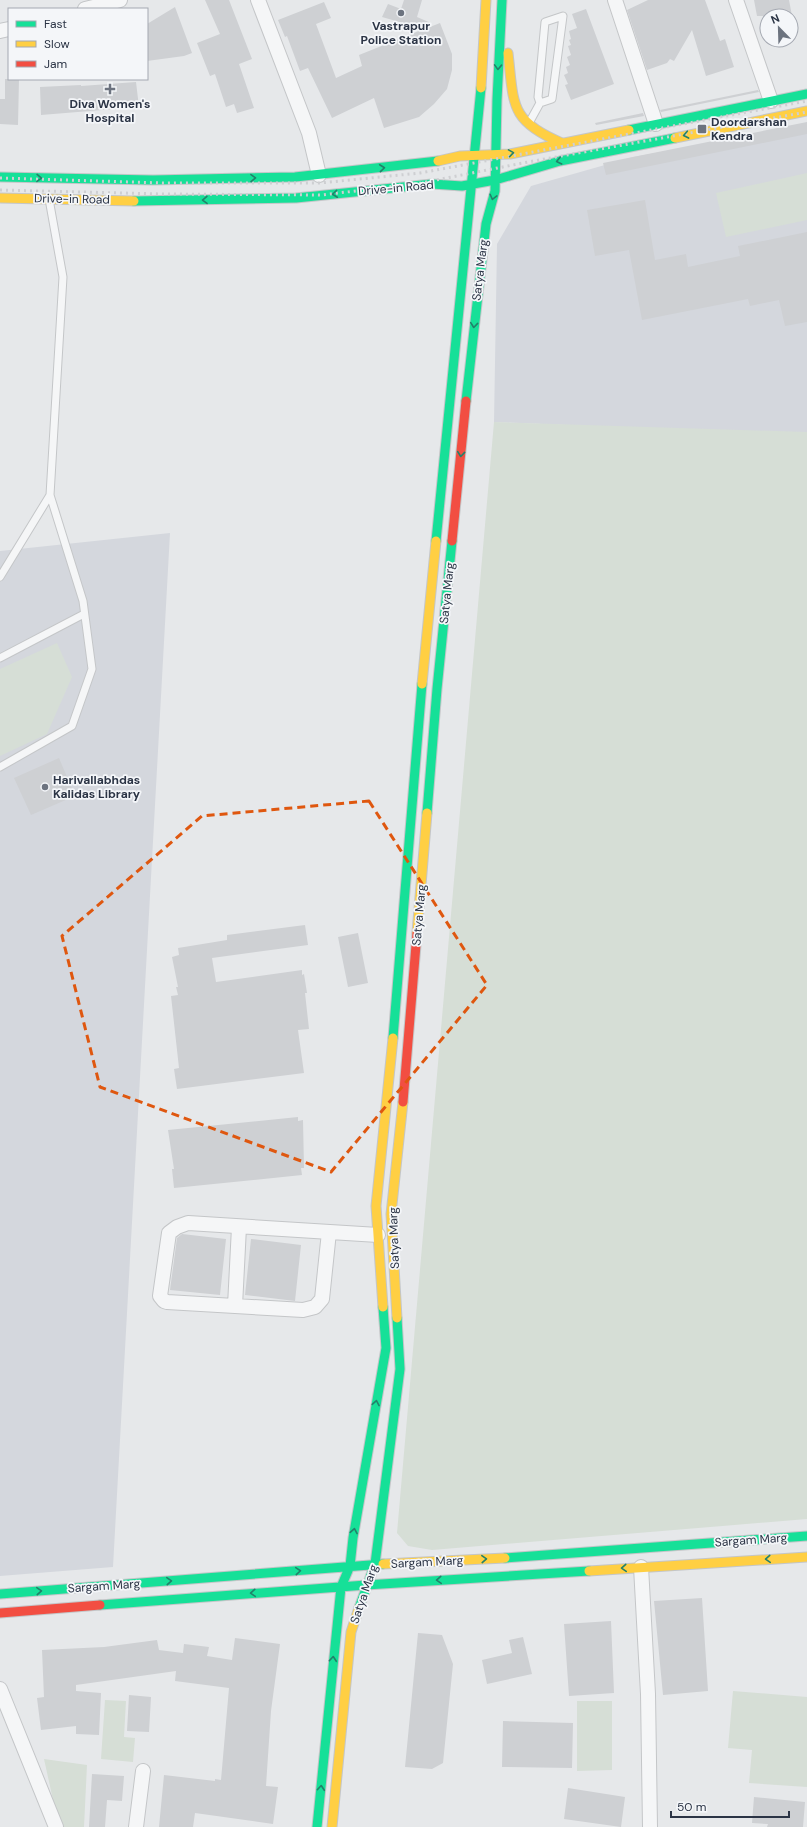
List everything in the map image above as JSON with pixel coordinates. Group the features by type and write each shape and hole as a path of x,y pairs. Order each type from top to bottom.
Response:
{"main road":[{"name":"Satya Marg","path":"317,1827 340,1587 350,1566 353,1538 386,1348 376,1206 396,1007 424,666 459,296 468,227 480,103 486,0"},
{"name":"Satya Marg","path":"332,1827 351,1632 366,1585 375,1564 400,1369 391,1214 402,1108 437,689 455,508 486,224 495,191 502,0"},
{"path":"500,22 506,40 514,98 519,113 529,124 546,137 562,143"},
{"name":"Drive-in Road","path":"0,177 153,180 295,177 430,163 460,156 496,155 807,94"},
{"name":"Drive-in Road","path":"0,198 153,201 296,198 432,184 462,186 495,180 560,161 807,111"},
{"path":"386,1105 402,1108"},
{"name":"Sargam Marg","path":"0,1594 375,1564 557,1555 807,1536"},
{"name":"Sargam Marg","path":"0,1613 366,1585 807,1557"}],"street":[{"path":"87,8 101,2 120,0"},
{"path":"258,0 309,133 319,174"},
{"path":"615,0 656,124"},
{"path":"736,0 771,101"},
{"path":"329,1232 322,1299 315,1307 303,1310 167,1302 160,1296 169,1233 177,1227 188,1223 378,1235"},
{"path":"235,1306 240,1227"},
{"path":"640,1567 648,1702 650,1827"},
{"path":"0,1689 56,1827"},
{"path":"136,1827 143,1771"}],"lane":[{"path":"529,124 540,103 552,99 563,16 545,22 538,97 540,103"},
{"path":"0,766 72,726 92,669 83,601 50,495 63,277 49,199"},
{"path":"0,577 50,495"},
{"path":"0,658 84,614"}],"highlighted area":[{"path":"369,801 487,985 331,1172 100,1087 62,936 202,816"}],"shaded area":[{"name":"Doordarshan Kendra","path":"807,126 807,435 494,422 497,244 531,186 633,157"},
{"path":"807,173 807,220 726,237 716,193"},
{"path":"494,422 807,432 807,1519 432,1550 408,1546 397,1533"},
{"path":"170,533 113,1567 0,1576 0,551"},
{"path":"57,643 72,677 47,734 0,756 0,669"},
{"path":"733,1691 807,1697 807,1787 749,1783 752,1750 728,1748"},
{"path":"105,1700 126,1701 124,1737 135,1738 133,1762 101,1759"},
{"path":"577,1701 612,1701 612,1770 577,1771"},
{"path":"44,1759 87,1765 84,1827 59,1827"}],"building":[{"path":"205,0 229,0 252,59 239,64 254,108 237,113 234,104 226,107 215,74 210,76 197,43 220,34"},
{"path":"404,0 422,0 417,17 431,23 430,27 440,23 452,54 452,70 447,89 434,104 419,117 384,128 374,98 332,118 308,68 300,71 287,36 285,37 278,20 324,2 331,18 316,24 336,78 362,66 359,55 424,29 382,17 388,4 401,9"},
{"path":"648,0 705,0 720,41 725,39 734,67 706,76 692,30 674,61 670,59 667,63 647,70 627,10"},
{"path":"754,0 789,0 790,8 759,8 759,16 757,16"},
{"path":"175,7 192,53 184,56 148,61 148,23"},
{"path":"586,9 614,84 571,100 565,85 568,84 564,75 568,73 566,67 570,65 567,57 571,55 568,46 571,45 569,40 571,39 569,31 577,28 572,14"},
{"path":"5,79 19,80 18,125 0,124 0,99 5,99"},
{"path":"136,82 139,107 41,115 40,87"},
{"path":"758,90 759,92 661,112 660,110"},
{"path":"643,113 644,116 596,125 595,123"},
{"path":"807,122 807,134 606,175 603,163"},
{"path":"645,200 655,260 686,254 688,267 740,256 738,246 807,232 807,322 785,326 779,300 750,306 748,299 642,320 629,250 595,256 587,210"},
{"name":"Harivallabhdas Kalidas Library","path":"59,758 75,796 31,815 14,778"},
{"path":"305,925 308,945 212,958 216,982 302,970 307,993 305,993 309,1029 298,1030 304,1073 177,1089 174,1069 179,1068 171,996 178,995 176,987 178,987 172,957 179,955 178,948 227,940 227,935"},
{"path":"358,933 368,983 348,987 338,937"},
{"path":"298,1117 298,1121 303,1120 304,1168 301,1168 302,1175 174,1188 172,1169 174,1169 168,1130"},
{"path":"182,1234 226,1239 220,1295 170,1290 177,1238"},
{"path":"251,1239 301,1245 295,1301 245,1295"},
{"path":"702,1598 708,1691 663,1695 654,1601"},
{"path":"611,1621 614,1693 569,1696 564,1624"},
{"path":"418,1633 442,1635 453,1664 443,1763 432,1769 405,1767"},
{"path":"523,1637 532,1674 487,1684 482,1660 512,1653 509,1640"},
{"path":"235,1638 280,1644 271,1711 266,1786 278,1787 273,1824 195,1813 193,1827 159,1827 164,1775 215,1781 215,1779 221,1780 229,1688 175,1681 176,1671 76,1685 76,1691 101,1693 99,1735 76,1734 76,1726 41,1730 37,1698 44,1697 42,1650 104,1647 157,1640 159,1650 183,1653 184,1644 209,1647 207,1656 232,1660"},
{"path":"129,1695 151,1697 149,1732 127,1731"},
{"path":"503,1721 573,1723 572,1768 502,1767"},
{"path":"92,1774 124,1776 122,1801 107,1800 105,1827 89,1827"},
{"path":"568,1788 625,1797 621,1827 564,1819"},
{"path":"754,1797 805,1802 803,1827 767,1827 768,1824 752,1823"}],"railway":[{"path":"0,178 163,183 320,183 420,173 807,101"},
{"path":"0,190 163,194 322,195 421,183 528,162 807,112"}],"traffic: fast":[{"path":"466,401 486,224 495,191 497,100 502,0"},
{"path":"436,541 481,88"},
{"path":"629,130 807,94"},
{"path":"134,201 296,198 432,184 462,186 495,180 560,161 675,138"},
{"path":"0,177 153,180 295,177 438,161"},
{"path":"427,813 437,689 452,541"},
{"path":"393,1038 422,684"},
{"path":"317,1827 341,1587 350,1566 353,1538 386,1348 383,1307"},
{"path":"359,1608 375,1564 400,1369 397,1318"},
{"path":"505,1558 807,1536"},
{"path":"0,1594 383,1564"},
{"path":"100,1605 366,1585 589,1571"}],"traffic: slow":[{"path":"481,88 486,0"},
{"path":"508,53 514,98 517,109 532,127 562,143"},
{"path":"675,138 807,111"},
{"path":"438,161 460,156 510,154 629,130"},
{"path":"0,198 134,201"},
{"path":"422,684 436,541"},
{"path":"417,933 427,813"},
{"path":"383,1307 376,1206 393,1038"},
{"path":"397,1318 391,1214 403,1102"},
{"path":"589,1571 807,1557"},
{"path":"383,1564 505,1558"},
{"path":"332,1827 351,1632 359,1608"}],"traffic: jam":[{"path":"452,541 466,401"},
{"path":"403,1102 417,933"},
{"path":"0,1613 100,1605"}],"place":[{"name":"Vastrapur Police Station","path":"401,13"},
{"name":"Diva Women's Hospital","path":"110,89"},
{"name":"Doordarshan Kendra","path":"702,129"},
{"name":"Harivallabhdas Kalidas Library","path":"45,787"}]}
